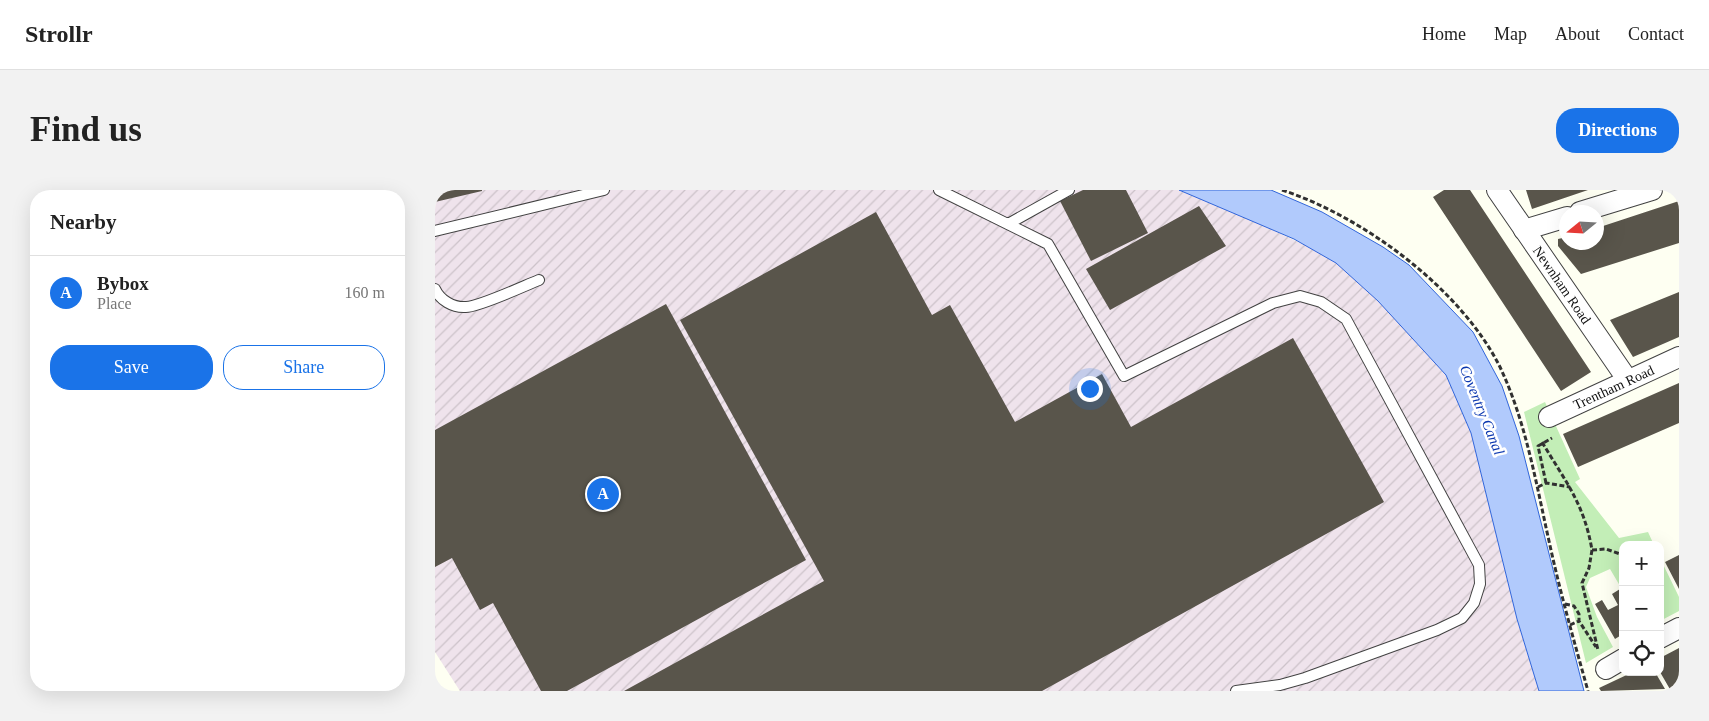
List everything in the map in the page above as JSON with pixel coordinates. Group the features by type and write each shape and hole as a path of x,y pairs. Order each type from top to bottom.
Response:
{"street":[{"name":"Newnham Road","path":"1497,190 1627,379"},
{"path":"1603,205 1652,190"},
{"path":"1524,230 1559,219"},
{"name":"Trentham Road","path":"1549,418 1627,379 1679,357"},
{"path":"1664,636 1679,628"}],"lane":[{"path":"435,231 604,190"},
{"path":"939,190 1048,244 1124,376 1273,303 1300,296 1321,302 1345,319 1479,565 1480,584 1474,603 1462,618 1437,630 1280,686 1236,691"},
{"path":"1008,224 1069,190"},
{"path":"435,289 438,295 450,305 467,307 539,280"}],"path":[{"path":"1282,190 1339,216 1390,246 1418,267 1473,325 1489,347 1510,391 1538,487 1564,604 1588,691"},
{"path":"1546,483 1537,446 1557,435 1549,418"},
{"path":"1542,442 1571,488 1588,528 1592,550 1589,568 1582,583 1598,650"},
{"path":"1538,487 1546,483 1571,488"},
{"path":"1592,550 1606,549 1619,554"},
{"path":"1564,604 1574,606 1579,614 1579,621 1598,650 1614,664"},
{"path":"1570,625 1579,621"}],"shaded area":[{"path":"435,190 1179,190 1256,222 1315,250 1336,263 1378,301 1446,375 1471,433 1517,619 1539,691 460,691 435,652"}],"green space":[{"path":"1545,402 1580,479 1575,482 1619,538 1648,532 1652,541 1619,541 1619,584 1610,569 1590,578 1586,587 1597,617 1613,647 1586,663 1524,412"},
{"path":"1664,566 1679,597 1679,611 1664,619"}],"water":[{"name":"Coventry Canal","path":"1179,190 1271,190 1322,212 1383,247 1409,265 1473,332 1502,386 1519,436 1584,691 1539,691 1517,619 1471,433 1446,375 1378,301 1336,263 1294,239"}],"building":[{"path":"435,190 482,190 482,191 435,202"},
{"path":"1083,190 1126,190 1148,233 1091,261 1060,201"},
{"path":"1444,190 1470,190 1591,372 1561,391 1433,197"},
{"path":"1526,190 1588,190 1532,209"},
{"path":"1679,201 1679,243 1581,274 1561,250 1604,250 1604,226"},
{"path":"1199,206 1226,246 1110,310 1086,269"},
{"path":"876,212 932,315 950,305 1015,422 1102,374 1131,427 1293,338 1384,502 1042,691 624,691 824,581 680,320"},
{"path":"1679,292 1679,337 1633,357 1610,320"},
{"path":"666,304 806,560 567,691 541,691 493,603 480,610 452,558 435,567 435,430"},
{"path":"1679,383 1679,423 1578,467 1563,434"},
{"path":"1679,555 1679,589 1665,562"},
{"path":"1619,590 1619,636 1615,639 1595,604 1602,600 1608,610 1618,605 1612,594"},
{"path":"1679,648 1679,691 1671,691 1662,676 1664,676 1664,656"},
{"path":"1624,676 1657,676 1665,689 1601,691 1599,688"}],"place":[{"name":"Bybox","path":"603,494"}]}
